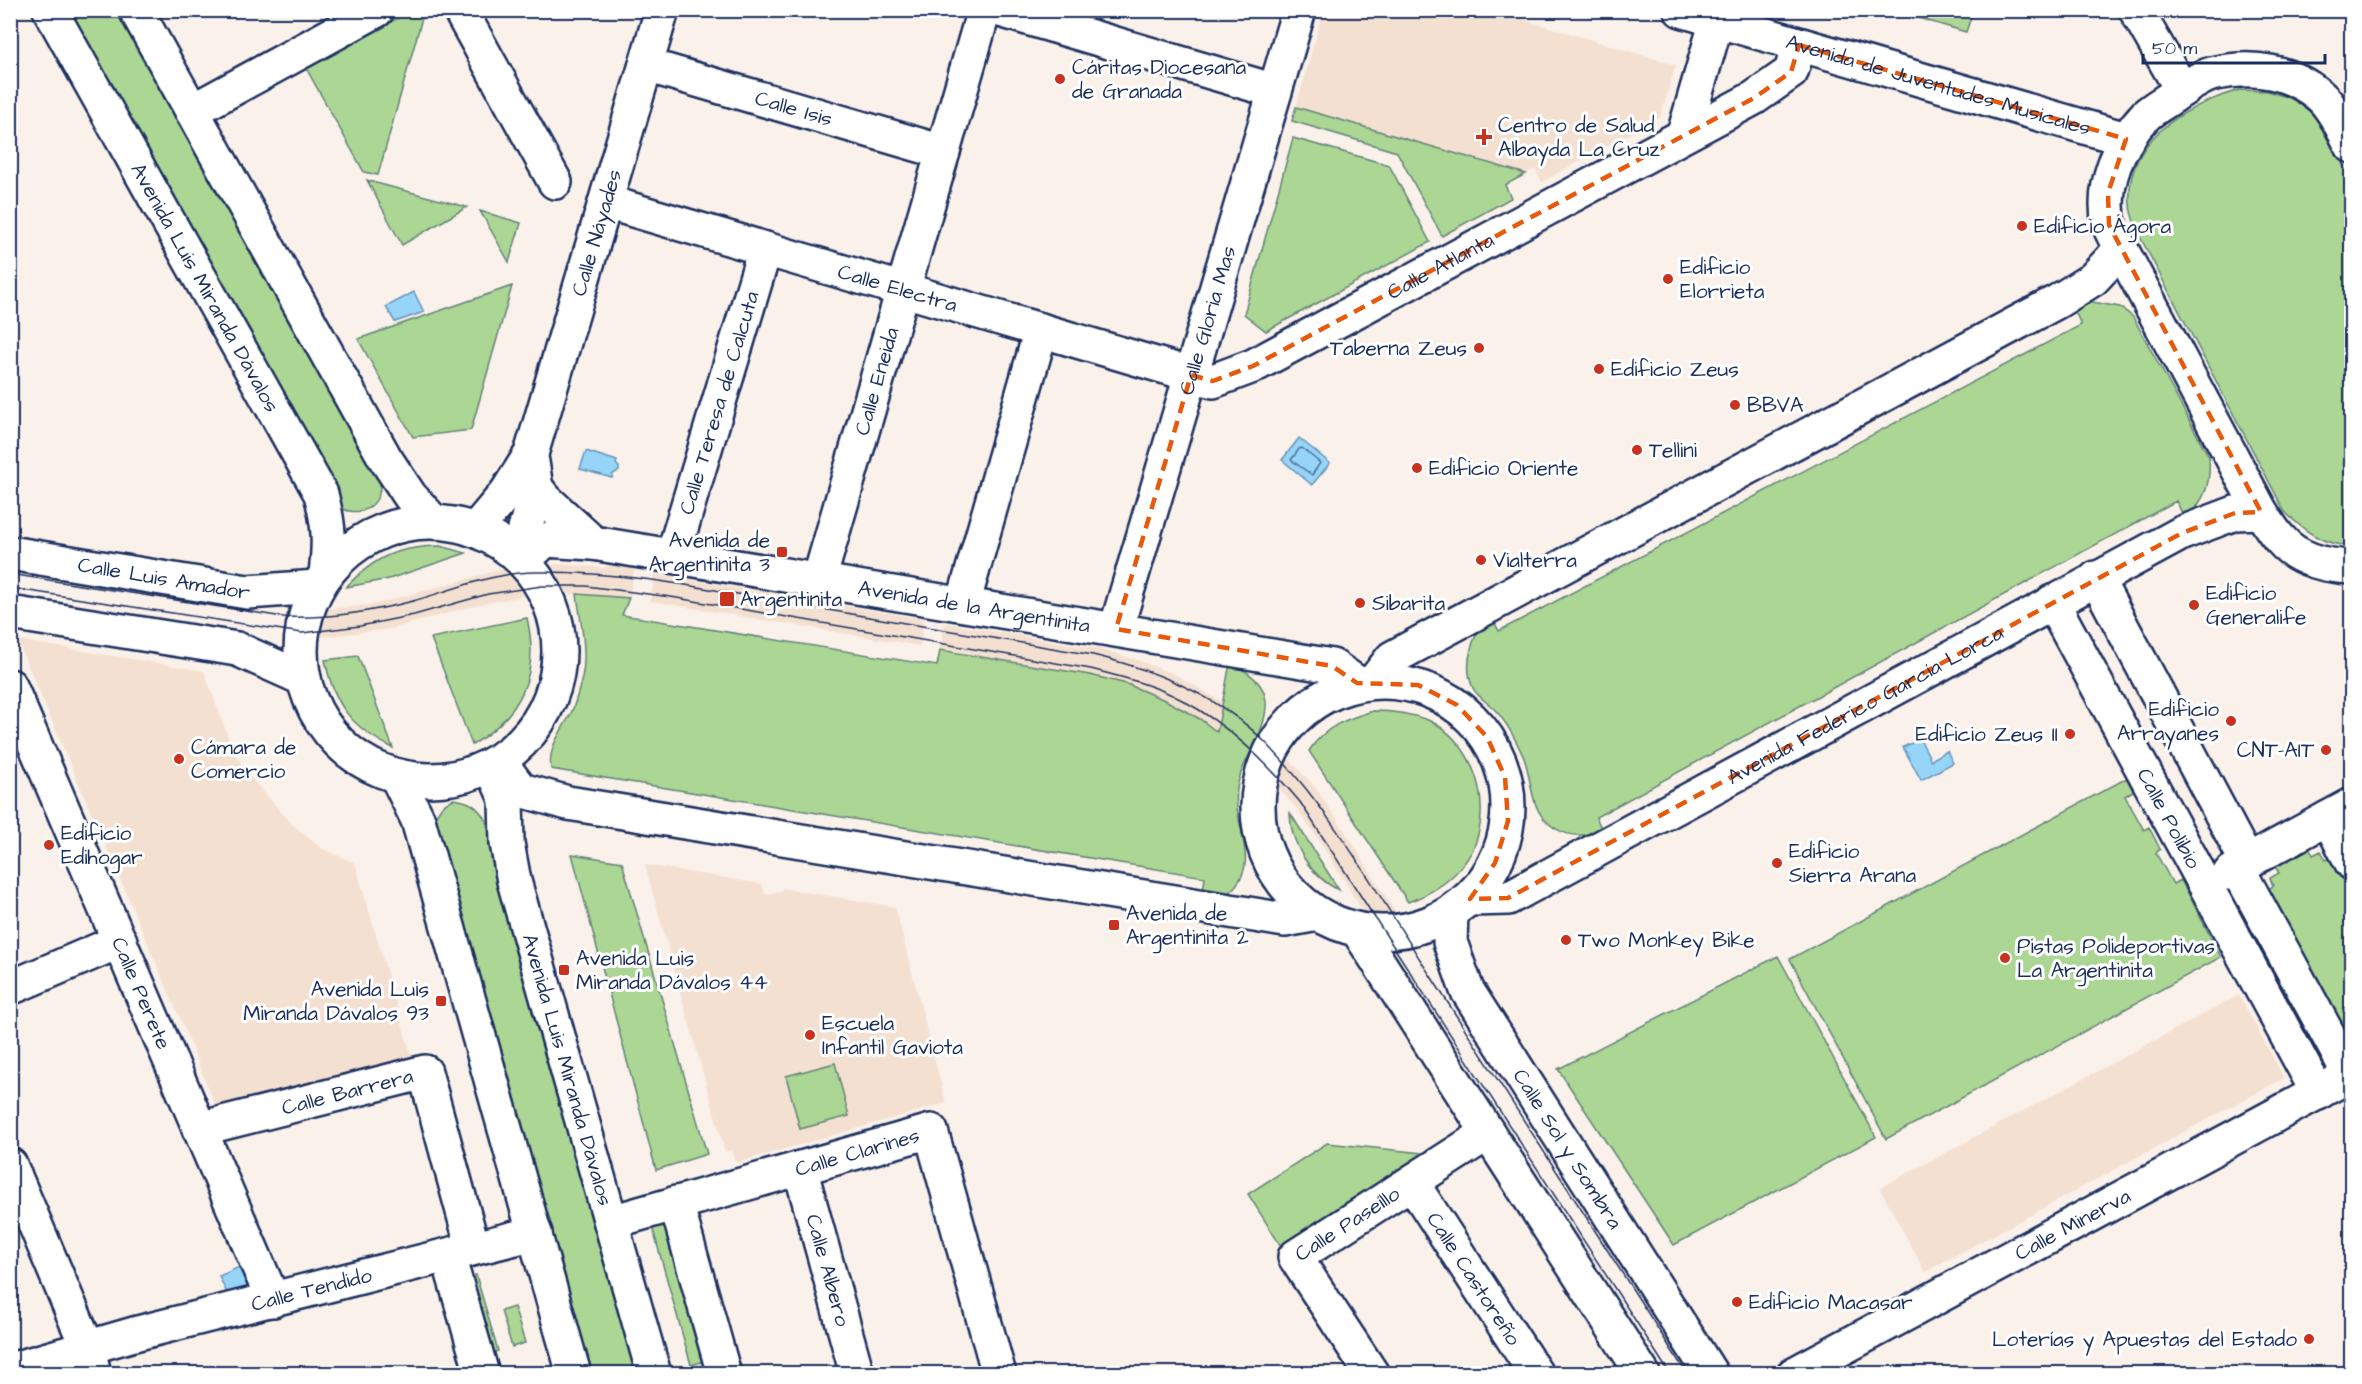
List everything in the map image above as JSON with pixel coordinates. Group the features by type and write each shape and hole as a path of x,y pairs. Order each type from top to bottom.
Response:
{"street":[{"name":"Avenida Luis Miranda Dávalos","path":"50,10 321,494 329,523 329,545 321,580"},
{"path":"136,10 385,458 410,496 433,521"},
{"path":"192,111 377,10"},
{"path":"460,10 555,182"},
{"name":"Calle Náyades","path":"476,529 507,492 531,454 662,10"},
{"name":"Calle Eneida","path":"819,580 984,10"},
{"path":"1000,10 1275,91"},
{"name":"Calle Gloria Mas","path":"1116,629 1299,10"},
{"name":"Avenida de Juventudes Musicales","path":"1681,10 1720,15 1799,45 2126,140"},
{"path":"2136,10 2182,90"},
{"path":"1684,134 1720,15"},
{"name":"Calle Atlanta","path":"1191,375 1213,381 1253,366 1754,98 1791,72 1799,45"},
{"name":"Calle Isis","path":"646,65 943,152"},
{"path":"2347,129 2322,98 2302,83 2277,72 2249,69 2214,73 2182,90 2147,114 2126,140 2114,164 2108,193 2109,225 2261,512 2282,542 2302,556 2326,565 2352,567"},
{"name":"Calle Electra","path":"606,202 1191,375"},
{"name":"Calle Teresa de Calcuta","path":"673,555 765,249"},
{"path":"1366,682 1392,658 2058,301 2093,279 2121,249"},
{"path":"963,604 1041,330"},
{"name":"Calle Náyades","path":"521,558 536,488 531,454"},
{"path":"536,488 593,543"},
{"name":"Avenida Federico García Lorca","path":"1460,907 1508,898 2182,533 2235,513 2261,512"},
{"path":"433,521 476,529 498,540 521,558 542,586 554,611 559,638 558,667 552,695 539,722 521,744 495,763 463,777 432,781 398,777 373,767 352,755 335,739 310,700 301,656 302,633 321,580 339,558 355,545 376,533 402,524 433,521"},
{"name":"Avenida de la Argentinita","path":"521,558 545,540 593,543 1332,666 1366,682"},
{"name":"Calle Luis Amador","path":"10,554 247,592 321,580"},
{"path":"2096,578 2175,728 2281,949 2351,1074"},
{"name":"Calle Polibio","path":"2052,602 2123,752 2206,886 2243,975 2318,1093"},
{"path":"10,613 237,649 304,679"},
{"path":"1366,682 1418,685 1457,705 1487,737 1505,777 1508,821 1495,863 1460,907 1426,926 1404,933 1387,935 1359,932 1318,914 1297,898 1276,874 1262,839 1258,801 1266,763 1273,748 1291,723 1314,703 1341,688 1366,682"},
{"name":"Calle Perete","path":"10,686 273,1300"},
{"name":"Calle Polibio","path":"2123,752 2175,728"},
{"name":"Avenida Luis Miranda Dávalos","path":"495,763 506,799 507,843 514,881 654,1374"},
{"path":"495,763 521,790 557,801 1285,920 1318,914"},
{"path":"398,777 418,820 574,1374"},
{"path":"507,843 539,813 557,801"},
{"path":"2340,812 2352,863"},
{"name":"Calle Polibio","path":"2206,886 2340,812"},
{"name":"Calle Sol y Sombra","path":"1460,907 1450,942 1467,990 1711,1374"},
{"path":"1359,932 1643,1374"},
{"path":"10,988 120,941"},
{"path":"2243,975 2281,949"},
{"name":"Calle Barrera","path":"199,1129 425,1072 463,1261"},
{"name":"Calle Minerva","path":"1794,1374 2351,1074"},
{"name":"Calle Clarines","path":"611,1222 931,1131 999,1374"},
{"name":"Calle Paseíllo","path":"1372,1374 1295,1257 1488,1133"},
{"path":"10,1165 91,1361"},
{"name":"Calle Albero","path":"800,1168 857,1374"},
{"name":"Calle Castoreño","path":"1412,1183 1536,1374"},
{"path":"676,1203 724,1374"},
{"name":"Calle Tendido","path":"10,1370 91,1361 134,1334 273,1300 463,1261 535,1233"},
{"path":"463,1261 482,1374"}],"highlighted area":[{"path":"1799,45 2126,139 2108,193 2109,225 2261,512 2235,513 2182,533 1508,898 1470,899 1495,863 1508,821 1505,777 1487,737 1457,705 1418,685 1357,683 1332,666 1116,629 1191,375 1213,381 1253,366 1754,98 1791,72"}],"shaded area":[{"name":"Centro de Salud Albayda La Cruz","path":"1323,11 1494,11 1676,65 1660,117 1542,182 1535,169 1505,185 1511,198 1442,236 1397,152 1292,122"},
{"path":"621,560 636,562 629,598 577,594 524,596 481,604 390,629 321,637 328,609 373,605 503,569 556,564 603,568"},
{"path":"655,574 924,619 920,646 650,601"},
{"path":"945,623 1095,648 1135,659 1176,675 1223,702 1277,746 1315,787 1417,947 1388,952 1297,809 1264,771 1200,719 1167,701 1090,675 940,650"},
{"path":"17,640 204,671 229,740 246,772 291,823 321,848 355,863 414,1065 219,1115 185,1030"},
{"name":"Escuela Infantil Gaviota","path":"645,865 761,884 766,894 781,891 782,888 895,907 946,1103 736,1163 732,1150 725,1152"},
{"path":"2239,995 2284,1078 1925,1272 1880,1188"}],"green space":[{"path":"60,11 124,11 379,470 379,495 368,508 362,511 347,511 333,498"},
{"path":"411,11 424,11 378,175 364,172 306,68"},
{"path":"1894,11 1973,11 1966,32"},
{"path":"2240,90 2267,91 2290,98 2308,110 2322,124 2351,181 2351,546 2332,543 2315,536 2285,512 2138,233 2131,213 2131,183 2137,162 2147,145 2179,116"},
{"path":"1296,107 1526,174 1505,185 1511,198 1442,236 1397,152 1292,121"},
{"path":"1293,138 1389,165 1430,242 1266,331 1244,314"},
{"path":"367,180 376,183 467,207 402,245"},
{"path":"480,211 521,223 509,262"},
{"path":"512,286 471,430 413,437 358,339"},
{"path":"2087,301 2120,307 2133,317 2209,457 2208,484 2202,499 2185,519 2176,501 1596,817 1603,832 1588,835 1567,834 1553,827 1541,816 1532,792 1527,766 1515,740 1500,716 1475,691 1470,679 1471,649 1479,631 1485,624 1492,618 1499,631 2081,325 2073,307"},
{"path":"440,546 466,553 389,579 346,587 367,568 388,555 411,548"},
{"path":"577,594 629,598 622,615 937,666 940,650 1090,675 1127,684 1167,701 1200,719 1217,732 1230,663 1248,673 1258,682 1266,701 1263,724 1239,778 1237,789 1245,859 1243,871 1237,884 1225,896 1203,892 1205,877 551,769 553,747 573,709 584,668 584,646"},
{"path":"527,618 531,658 523,692 503,721 472,745 431,638"},
{"path":"358,656 393,748 366,732 356,723 347,713 334,690 325,660"},
{"path":"1373,711 1414,716 1428,720 1444,730 1458,743 1468,759 1476,776 1480,795 1481,814 1478,833 1467,860 1445,882 1427,894 1408,902 1309,751 1329,729"},
{"name":"Pistas Polideportivas La Argentinita","path":"2127,778 2133,791 2125,796 2144,830 2149,827 2160,849 2156,853 2173,884 2181,880 2221,957 1886,1139 1790,959"},
{"path":"453,799 473,805 486,821 641,1373 586,1373 434,818 442,806"},
{"path":"1290,813 1339,890 1320,877 1304,858 1294,836"},
{"path":"2308,846 2313,855 2321,851 2326,860 2336,855 2351,883 2351,1051 2265,891 2273,886 2270,878 2279,873 2274,865"},
{"path":"572,854 622,862 707,1154 656,1170"},
{"path":"1778,956 1876,1137 1674,1245 1558,1069"},
{"path":"835,1063 849,1116 800,1129 786,1076"},
{"path":"1327,1143 1433,1154 1284,1251 1248,1194"},
{"path":"667,1214 708,1360 691,1365 650,1219"},
{"path":"476,1275 498,1351 487,1354 464,1278"},
{"path":"514,1307 525,1343 512,1347 501,1311"}],"water":[{"path":"414,292 424,312 395,322 386,307"},
{"path":"1299,438 1330,463 1312,485 1282,460"},
{"path":"586,451 617,461 619,471 613,474 612,478 580,469"},
{"path":"1920,739 1931,760 1947,751 1953,763 1921,780 1903,747"},
{"path":"246,1264 255,1286 227,1293 219,1276"}],"tram line":[{"path":"10,574 283,617 332,616 381,608 505,575 536,572 601,574 697,587 1093,655 1140,669 1186,687 1229,712 1248,727 1266,743 1313,798 1374,887 1687,1374"},
{"path":"10,588 302,633 360,626 414,615 488,594 542,586 586,586 671,597 1091,669 1138,682 1182,700 1215,721 1246,745 1300,802 1670,1374"}],"place":[{"name":"Cáritas Diocesana de Granada","path":"1060,79"},
{"name":"Centro de Salud Albayda La Cruz","path":"1484,137"},
{"name":"Edificio Ágora","path":"2022,226"},
{"name":"Edificio Elorrieta","path":"1668,279"},
{"name":"Taberna Zeus","path":"1479,348"},
{"name":"Edificio Zeus","path":"1599,369"},
{"name":"BBVA","path":"1735,405"},
{"name":"Tellini","path":"1637,450"},
{"name":"Edificio Oriente","path":"1417,468"},
{"name":"Avenida de Argentinita 3","path":"782,552"},
{"name":"Vialterra","path":"1481,560"},
{"name":"Argentinita","path":"727,599"},
{"name":"Sibarita","path":"1360,603"},
{"name":"Edificio Generalife","path":"2194,605"},
{"name":"Edificio Arrayanes","path":"2231,721"},
{"name":"Edificio Zeus II","path":"2070,734"},
{"name":"CNT-AIT","path":"2326,750"},
{"name":"Cámara de Comercio","path":"179,759"},
{"name":"Edificio Edihogar","path":"49,845"},
{"name":"Edificio Sierra Arana","path":"1777,863"},
{"name":"Avenida de Argentinita 2","path":"1114,925"},
{"name":"Two Monkey Bike","path":"1566,940"},
{"name":"Pistas Polideportivas La Argentinita","path":"2005,958"},
{"name":"Avenida Luis Miranda Dávalos 44","path":"564,970"},
{"name":"Avenida Luis Miranda Dávalos 93","path":"441,1001"},
{"name":"Escuela Infantil Gaviota","path":"810,1035"},
{"name":"Edificio Macasar","path":"1737,1302"},
{"name":"Loterías y Apuestas del Estado","path":"2309,1339"}]}
